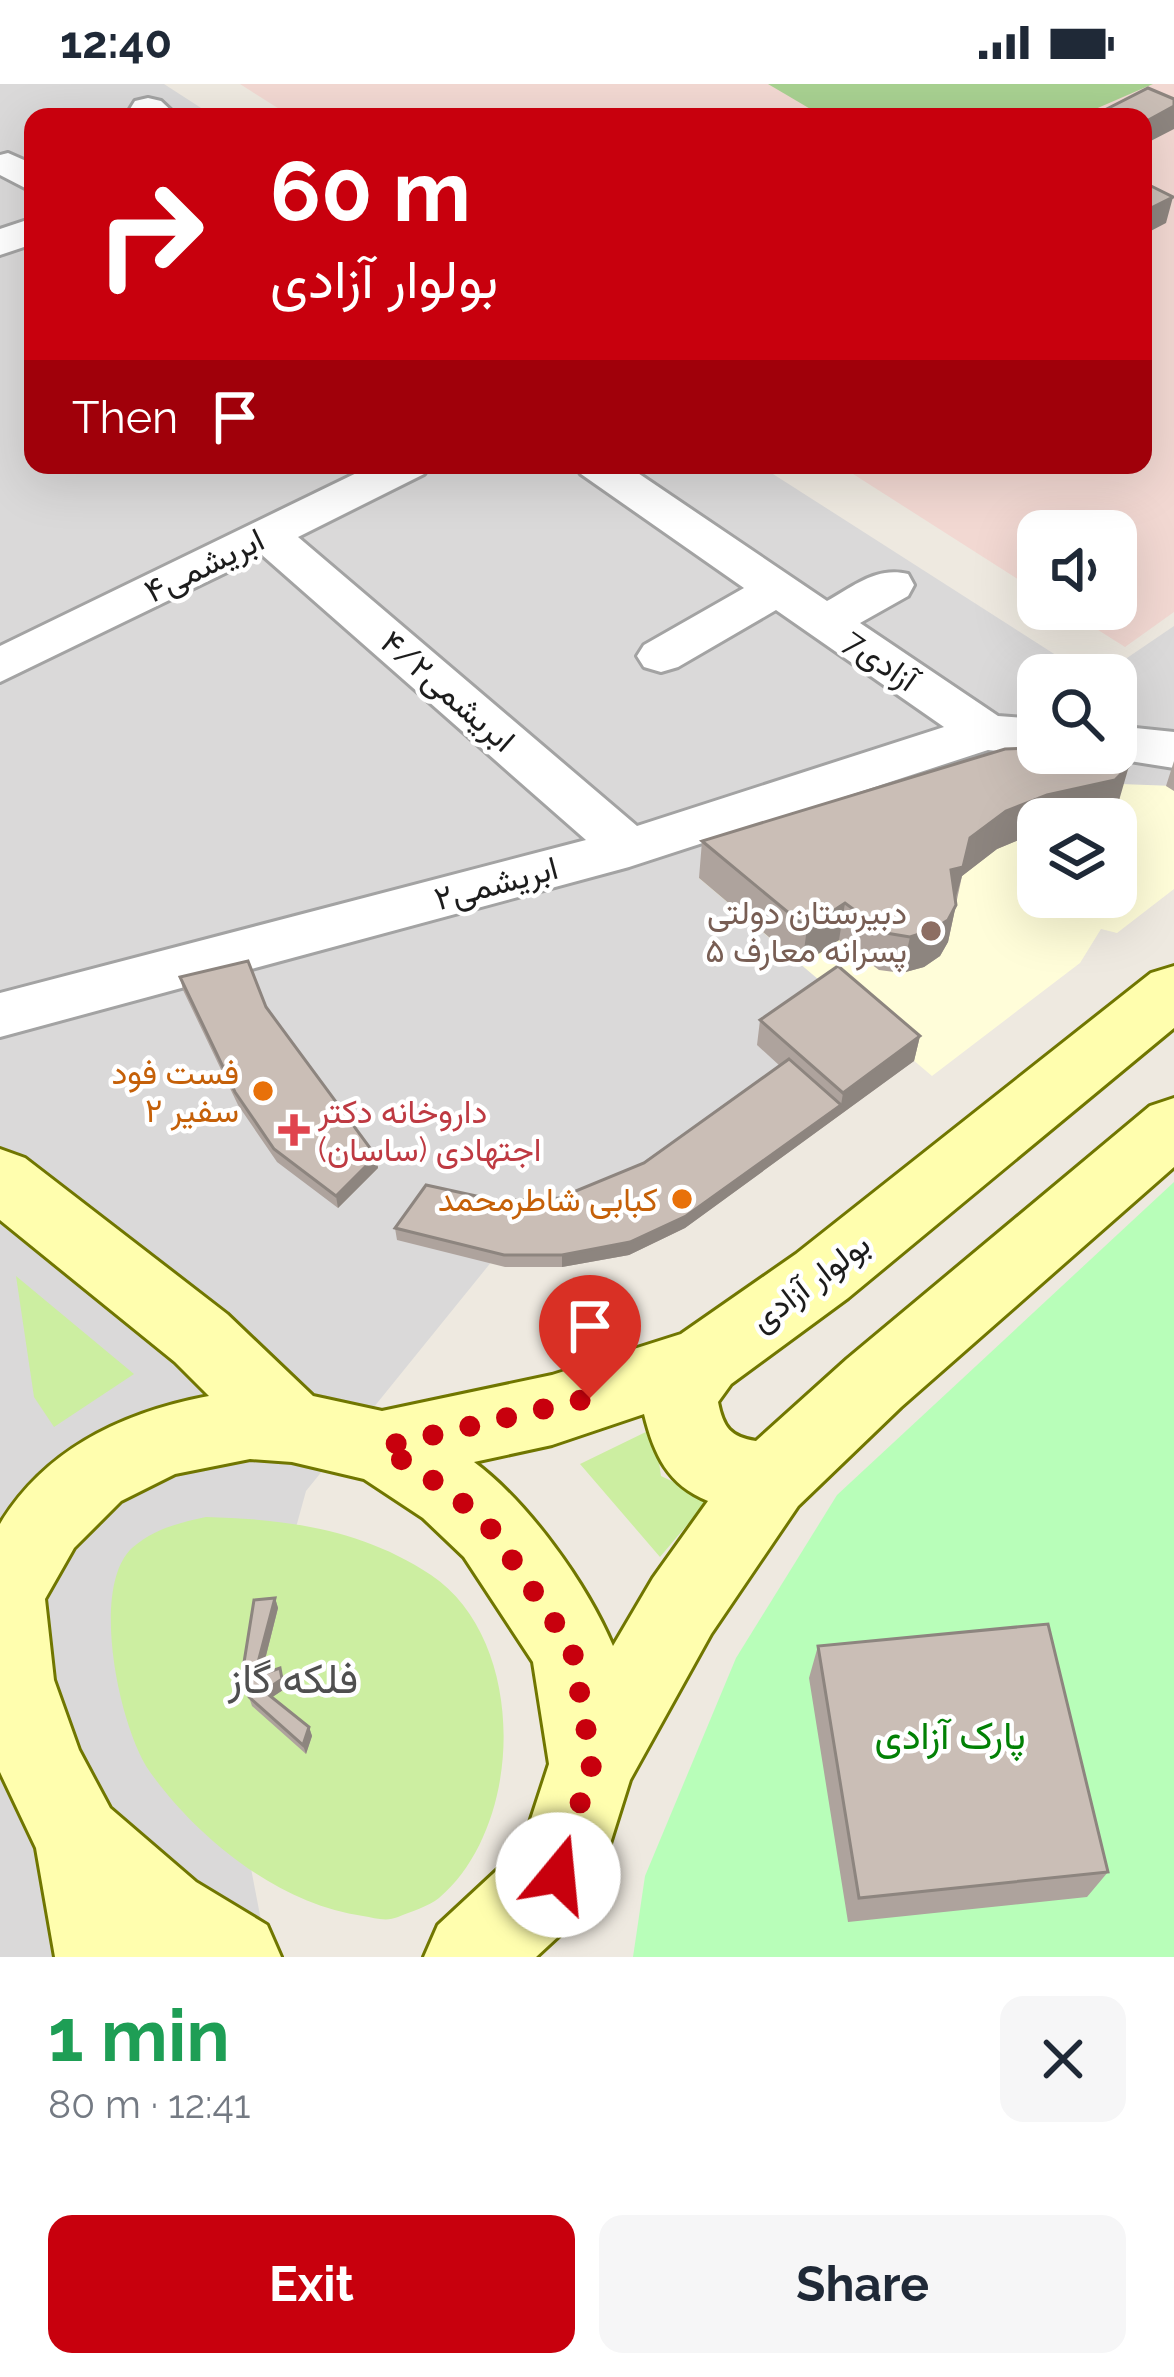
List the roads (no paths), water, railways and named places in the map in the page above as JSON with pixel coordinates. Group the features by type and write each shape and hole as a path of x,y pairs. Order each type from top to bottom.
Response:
{"main road":[{"name":"بولوار آزادی","path":"382,1447 552,1410 704,1360 821,1276 1174,991"},
{"path":"470,1957 549,1916 592,1764 682,1606 770,1480 874,1383 1174,1126"},
{"path":"0,1179 201,1338 292,1427"},
{"path":"704,1360 680,1396 686,1440 721,1473 770,1480"},
{"path":"101,1957 79,1839 43,1771 12,1680 1,1586 46,1521 93,1475 165,1440 250,1424 292,1427 382,1447 465,1505 492,1530 534,1586 572,1648 592,1764"},
{"path":"79,1839 164,1914 235,1957"}],"street":[{"name":"ابریشمی۴","path":"0,666 390,474"},
{"name":"7آزادی","path":"610,474 826,622 1012,734"},
{"name":"ابریشمی۴/۲","path":"267,535 629,848"},
{"path":"826,622 891,586"},
{"path":"661,656 777,589"},
{"name":"ابریشمی۲","path":"0,1015 629,848 1012,734"},
{"path":"1137,746 1174,750"}],"place":[{"name":"دبیرستان دولتی پسرانه معارف ۵","path":"931,931"},
{"name":"فست فود سفیر ۲","path":"263,1091"},
{"name":"داروخانه دکتر اجتهادی (ساسان)","path":"294,1130"},
{"name":"کبابی شاطرمحمد","path":"682,1199"}],"district":[{"name":"فلکه گاز","path":"293,1678"}],"park label":[{"name":"پارک آزادی","path":"950,1735"}]}
